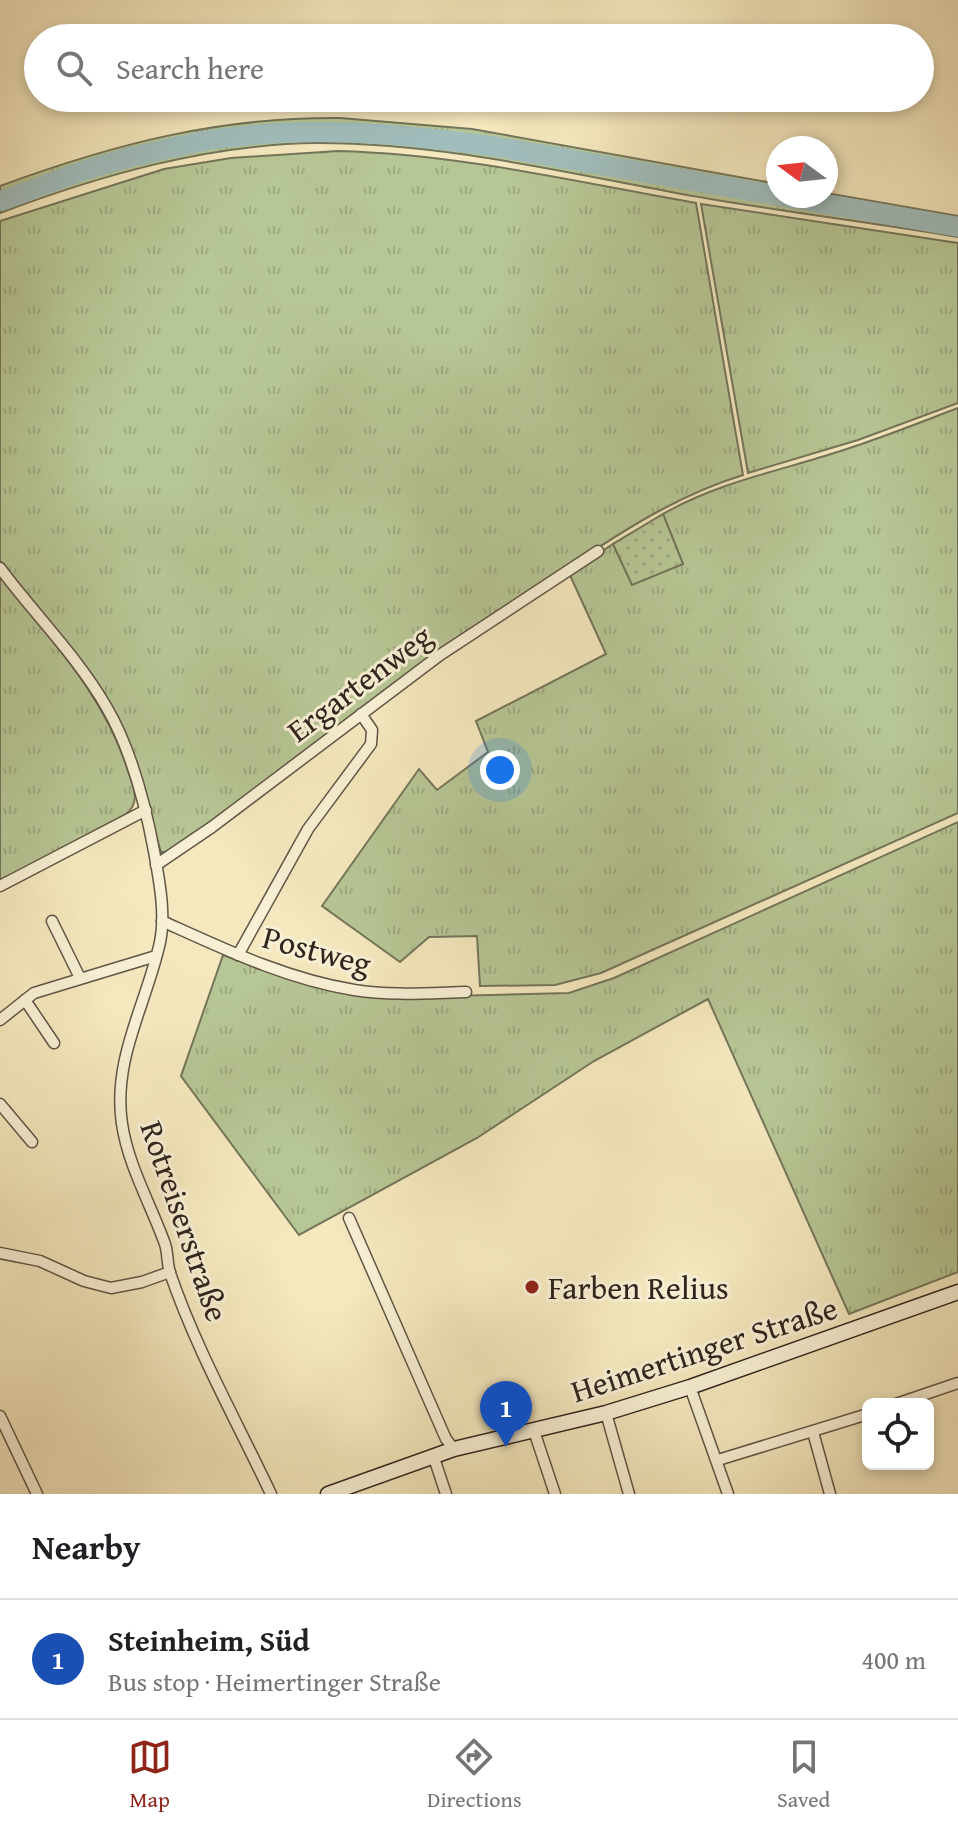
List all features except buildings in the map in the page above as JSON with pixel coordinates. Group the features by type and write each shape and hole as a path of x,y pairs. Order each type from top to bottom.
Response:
{"street":[{"name":"Ergartenweg","path":"156,865 212,827 458,642 598,551"},
{"name":"Rotreiserstraße","path":"0,568 85,674 108,709 146,810 162,921 156,956 126,1049 121,1084 122,1126 166,1247 170,1272 271,1494"},
{"path":"238,955 308,829 371,744 372,730 361,714"},
{"path":"0,886 146,810"},
{"path":"52,921 80,978"},
{"name":"Postweg","path":"162,921 288,974 356,991 466,992"},
{"path":"1,1016 34,993 156,956"},
{"path":"25,1000 54,1043"},
{"path":"0,1104 32,1142"},
{"path":"349,1218 446,1439 454,1449"},
{"path":"0,1253 40,1261 84,1281 111,1288 170,1272"},
{"name":"Heimertinger Straße","path":"328,1494 353,1490 433,1455 606,1413 690,1387 958,1292"},
{"path":"914,1398 958,1383"},
{"path":"690,1387 728,1494"},
{"path":"606,1413 629,1494"},
{"path":"0,1416 37,1494"},
{"path":"718,1460 862,1416"},
{"path":"534,1431 555,1494"},
{"path":"813,1432 830,1494"},
{"path":"433,1455 446,1494"}],"green space":[{"path":"340,118 472,129 766,182 766,207 451,153 318,143 237,149 156,164 77,186 0,213 0,186 42,171 167,136 251,122"},
{"path":"338,151 473,163 696,203 743,475 681,500 603,544 213,822 168,852 161,852 118,717 92,675 0,561 0,221 164,169 231,158"},
{"path":"838,195 958,216 958,237 771,208 838,208"},
{"path":"701,204 958,243 958,403 858,440 748,473"},
{"path":"958,408 958,813 601,973 555,985 480,986 477,936 429,937 400,962 322,906 419,769 437,790 488,752 476,721 606,654 569,573 613,544 632,584 683,564 663,514 703,494 863,444"},
{"path":"663,514 683,564 632,585 613,544"},
{"path":"0,576 90,692 118,743 135,800 125,815 0,881"},
{"path":"958,822 958,1272 849,1314 708,999 594,1061 477,1138 299,1235 181,1076 223,955 287,978 409,997 569,993 614,978"}],"waterway":[{"path":"0,201 100,166 199,142 274,133 348,132 498,147 958,227"}],"place":[{"name":"Farben Relius","path":"532,1287"},
{"name":"Steinheim, Süd","path":"506,1447"}]}
